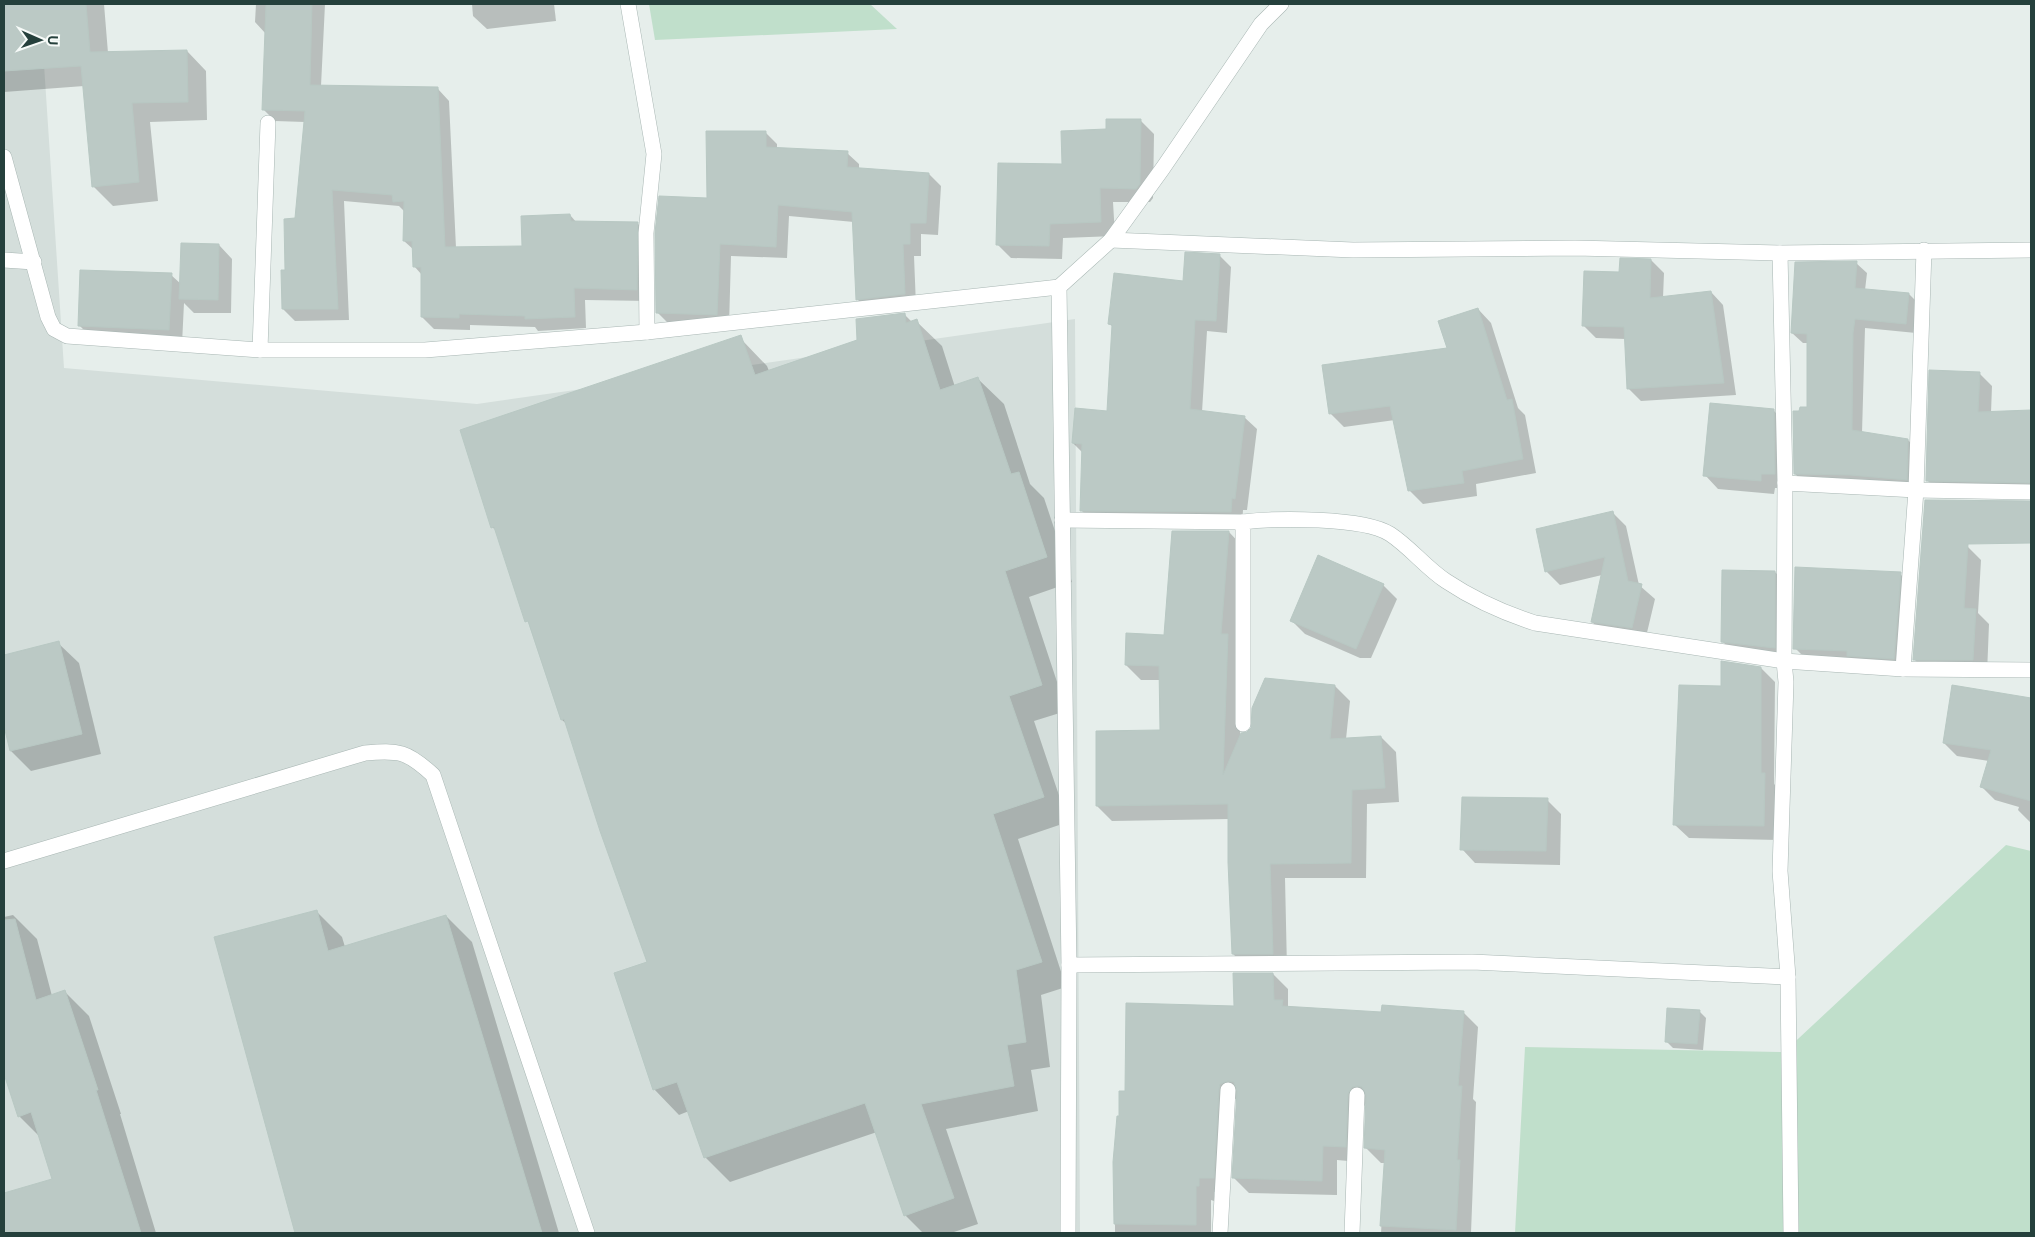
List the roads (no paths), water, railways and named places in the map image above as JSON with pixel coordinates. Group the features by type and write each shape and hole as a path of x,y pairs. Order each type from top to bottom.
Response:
{"street":[{"path":"628,4 654,154 646,233 647,332"},
{"path":"4,157 48,317 54,329 67,336 260,350 425,350 647,332 1059,287 1111,240 1168,161 1261,24 1281,4"},
{"path":"260,350 268,123"},
{"path":"1111,240 1353,250 1575,248 1780,252 2031,250"},
{"path":"1903,669 1916,490 1924,250"},
{"path":"1780,252 1785,483 1785,692 1780,871 1788,977 1791,1233"},
{"path":"4,260 34,262"},
{"path":"1059,287 1069,965 1068,1233"},
{"path":"1785,483 1916,490 2031,492"},
{"path":"1062,520 1243,522 1275,518 1371,526 1390,534 1446,581 1506,614 1536,623 1784,661 1903,669 2031,670"},
{"path":"1243,522 1243,724"},
{"path":"4,861 364,753 389,751 414,757 433,775 587,1233"},
{"path":"1069,965 1472,962 1788,977"},
{"path":"1220,1233 1228,1090"},
{"path":"1352,1233 1357,1095"}]}
